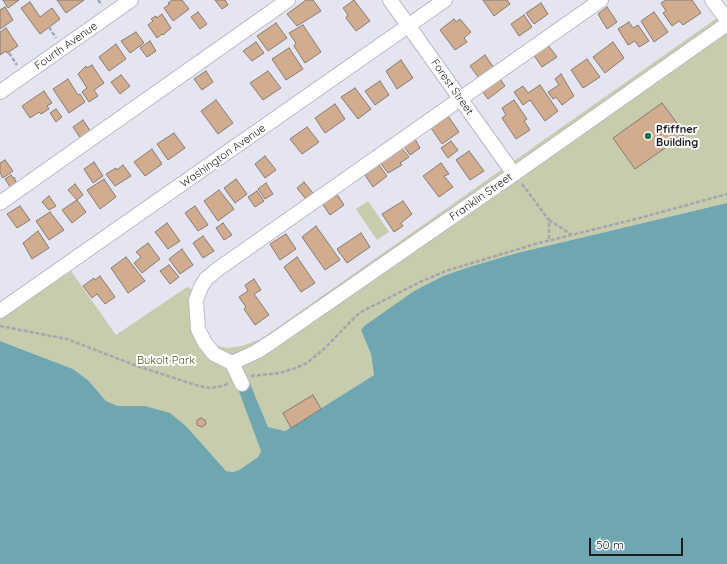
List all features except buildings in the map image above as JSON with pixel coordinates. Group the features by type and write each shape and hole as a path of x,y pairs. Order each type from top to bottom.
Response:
{"street":[{"name":"Fourth Avenue","path":"0,92 131,0"},
{"path":"0,203 288,0"},
{"name":"Forest Street","path":"390,0 514,174"},
{"name":"Washington Avenue","path":"0,311 445,0"},
{"path":"241,382 232,363 214,354 205,343 198,329 196,300 206,279 224,264 601,0"},
{"path":"712,0 727,20"},
{"name":"Franklin Street","path":"232,363 274,341 727,24"}],"path":[{"path":"98,0 102,6"},
{"path":"49,27 56,38"},
{"path":"9,52 18,65"},
{"path":"514,174 549,220 572,235"},
{"path":"0,326 67,339 136,366 199,386 210,388 223,386 241,382 253,375 280,373 307,363 325,348 361,312 420,282 446,271 549,240 636,219 727,194"},
{"path":"549,220 549,240"}],"green space":[{"name":"Bukolt Park","path":"727,11 727,203 517,253 443,276 414,291 364,326 361,330 371,354 374,375 285,431 268,427 249,381 238,386 261,451 258,457 239,470 233,472 226,471 187,427 106,401 88,380 73,369 0,341 0,319 71,271 116,335 187,287 194,290 206,333 213,345 228,348 242,346 261,339"},
{"path":"368,201 389,232 377,240 356,209"}],"water":[{"path":"727,203 727,564 0,564 0,341 73,369 88,380 106,401 118,406 145,406 170,413 187,427 226,471 233,472 239,470 258,457 261,451 237,386 249,381 268,427 285,431 374,375 371,354 361,330 364,326 414,291 443,276 517,253"}],"place":[{"name":"Pfiffner Building","path":"648,136"}]}
